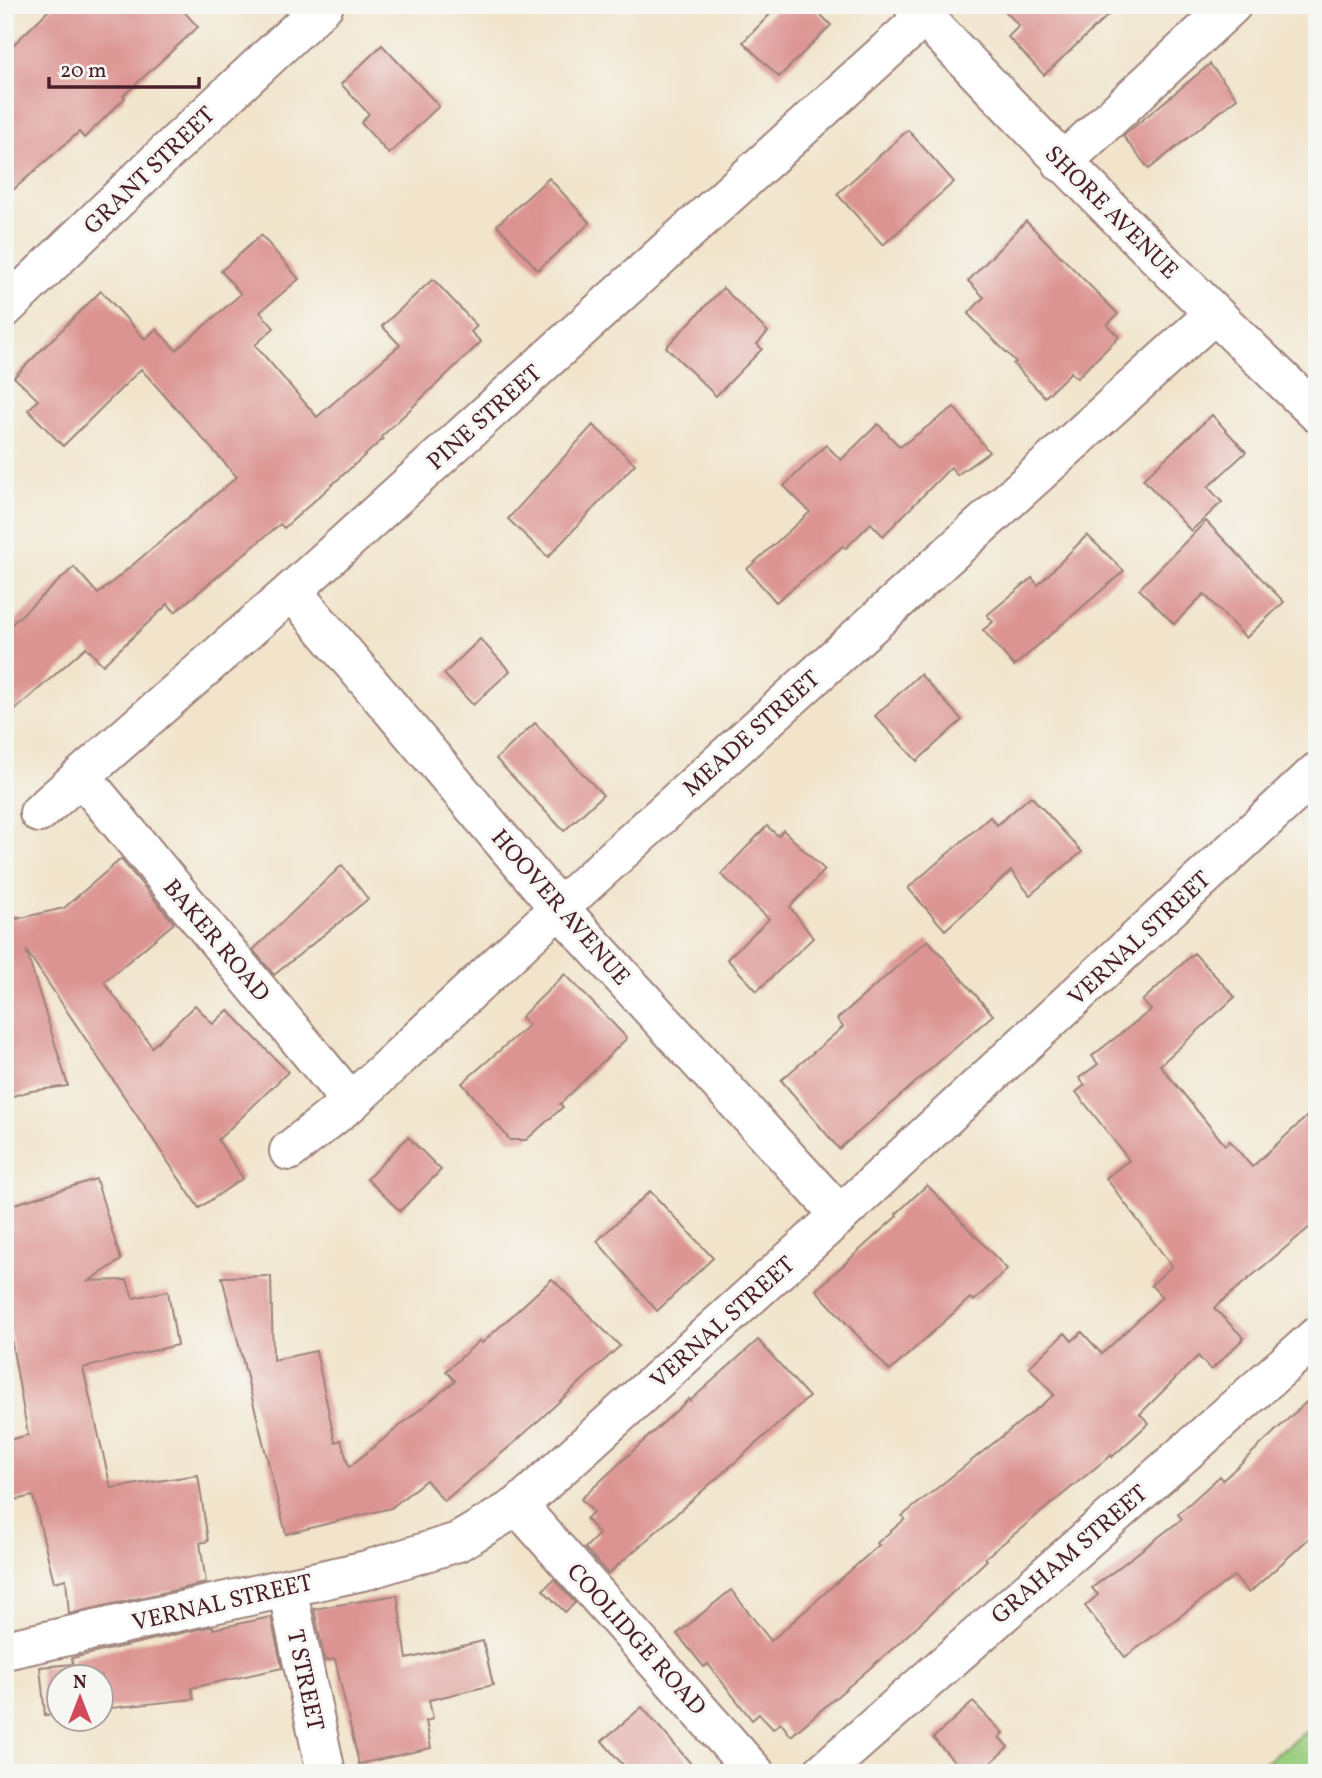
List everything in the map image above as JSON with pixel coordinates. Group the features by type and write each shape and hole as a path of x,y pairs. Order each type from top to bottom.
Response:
{"street":[{"name":"GRANT STREET","path":"5,308 324,5"},
{"path":"1062,163 1232,5"},
{"name":"SHORE AVENUE","path":"918,11 1062,163 1213,315 1317,413"},
{"name":"PINE STREET","path":"39,813 292,591 918,11"},
{"name":"MEADE STREET","path":"289,1151 351,1102 559,908 1213,315"},
{"name":"HOOVER AVENUE","path":"292,591 559,908 839,1215"},
{"name":"VERNAL STREET","path":"5,1650 367,1570 449,1545 518,1506 839,1215 1317,772"},
{"name":"BAKER ROAD","path":"82,777 351,1102"},
{"name":"GRAHAM STREET","path":"822,1773 1317,1336"},
{"name":"COOLIDGE ROAD","path":"518,1506 755,1773"},
{"name":"T STREET","path":"287,1588 326,1773"}],"green space":[{"path":"1317,1723 1317,1773 1251,1773"}],"building":[{"path":"54,5 178,5 198,27 123,96 125,98 84,138 79,132 5,197 5,53"},
{"path":"779,5 811,5 831,25 779,77 743,42"},
{"path":"1000,5 1119,5 1044,75 1008,37 1019,26"},
{"path":"382,45 439,106 389,154 361,123 369,114 341,84"},
{"path":"1210,64 1237,98 1149,169 1123,136"},
{"path":"908,130 954,182 883,245 837,194"},
{"path":"549,178 590,223 538,270 497,225"},
{"path":"1026,221 1118,314 1107,325 1119,337 1077,378 1071,372 1045,397 1013,364 1016,362 968,314 984,297 968,281"},
{"path":"261,235 299,279 260,312 274,328 255,345 317,417 400,345 382,326 433,279 477,326 471,332 481,342 381,437 383,439 284,528 280,524 175,612 168,604 103,665 86,647 5,719 5,630 74,567 98,594 237,477 141,369 63,446 28,410 38,400 14,377 101,291 145,339 156,329 176,350 241,294 221,271"},
{"path":"723,288 768,332 757,344 762,349 716,396 666,347"},
{"path":"954,407 989,452 957,475 951,467 883,536 871,523 846,548 843,546 776,602 747,569 810,512 784,486 826,445 841,460 878,424 900,447"},
{"path":"1212,415 1246,452 1208,487 1222,502 1191,531 1143,479"},
{"path":"593,425 635,464 548,557 508,519"},
{"path":"1206,521 1284,602 1246,638 1204,594 1174,624 1139,589"},
{"path":"1087,535 1124,571 1014,666 983,630 993,622 987,615 1032,578 1038,585"},
{"path":"480,639 510,671 473,705 444,674"},
{"path":"920,674 962,720 917,761 875,716"},
{"path":"535,723 603,795 564,831 496,759"},
{"path":"1031,796 1082,852 1030,895 1011,871 945,930 908,888 990,817 997,825"},
{"path":"767,826 778,836 783,830 825,870 790,907 813,938 757,991 727,959 769,919 721,874"},
{"path":"121,859 174,923 104,982 152,1047 195,1005 213,1024 228,1010 288,1072 218,1140 243,1178 199,1208 26,950 68,1086 5,1098 5,916 15,915 16,919 64,908"},
{"path":"342,865 368,899 274,975 253,950"},
{"path":"928,940 993,1015 839,1149 781,1080 843,1027 837,1019"},
{"path":"1194,953 1235,997 1160,1065 1225,1145 1230,1141 1252,1167 1317,1107 1317,1221 1214,1308 1244,1338 1211,1370 1198,1356 1140,1414 1149,1423 1112,1457 1111,1455 985,1558 987,1560 898,1644 791,1736 781,1723 773,1729 759,1714 752,1720 708,1664 704,1667 677,1634 731,1590 771,1641 879,1545 877,1543 905,1519 902,1516 1054,1395 1029,1367 1065,1333 1072,1341 1082,1332 1102,1354 1162,1297 1151,1285 1172,1266 1106,1178 1129,1160 1076,1092 1085,1085 1079,1078 1098,1064 1092,1056 1151,1010 1142,1001"},
{"path":"565,974 627,1038 560,1104 563,1107 526,1140 510,1140 462,1083 529,1025 521,1017"},
{"path":"408,1137 441,1170 400,1211 367,1179"},
{"path":"96,1179 121,1260 89,1281 127,1280 133,1298 168,1291 177,1345 83,1368 111,1488 198,1475 208,1541 200,1543 206,1583 69,1614 66,1579 54,1582 33,1496 5,1502 5,1441 28,1435 10,1333 5,1334 5,1207"},
{"path":"927,1185 1007,1269 974,1301 970,1298 890,1371 816,1290"},
{"path":"650,1191 713,1258 657,1311 597,1241"},
{"path":"271,1276 273,1360 316,1351 335,1442 341,1440 349,1467 455,1381 446,1371 480,1340 482,1343 552,1279 620,1346 514,1443 444,1501 426,1480 391,1508 286,1534 222,1277"},
{"path":"758,1340 809,1397 608,1574 585,1548 599,1534 586,1519 593,1512 581,1499 689,1399 690,1401"},
{"path":"1317,1392 1317,1531 1249,1593 1234,1576 1125,1657 1085,1606 1098,1595 1092,1588 1182,1519 1178,1514 1220,1476 1223,1480"},
{"path":"554,1579 575,1603 565,1612 543,1590"},
{"path":"397,1595 407,1659 483,1641 493,1685 429,1700 433,1719 426,1721 431,1748 359,1764 335,1659 325,1661 314,1609"},
{"path":"271,1617 282,1668 191,1688 194,1699 116,1707 116,1662 73,1662 72,1658 213,1626 213,1629"},
{"path":"46,1666 45,1715 40,1667"},
{"path":"973,1702 1003,1733 999,1737 1008,1747 980,1773 965,1773 933,1738"},
{"path":"642,1707 699,1773 630,1773 602,1741"}]}
